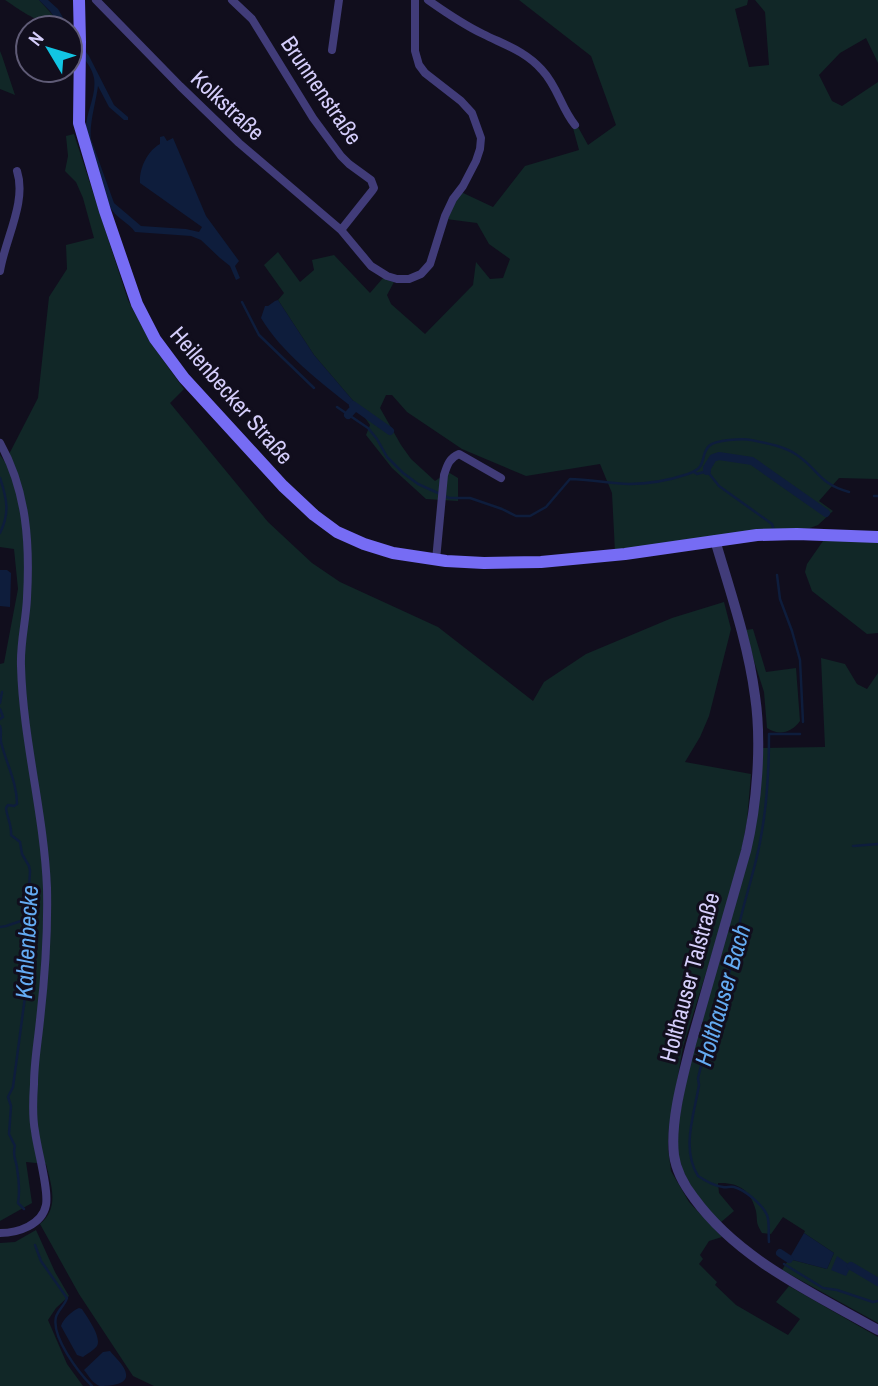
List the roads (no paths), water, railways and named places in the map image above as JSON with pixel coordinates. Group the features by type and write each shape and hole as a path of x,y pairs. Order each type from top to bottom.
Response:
{"main road":[{"name":"Heilenbecker Straße","path":"79,0 79,123 82,139 136,301 155,338 184,378 283,486 337,532 393,553 436,560 484,563 541,562 625,554 776,534 878,537"}],"street":[{"name":"Kolkstraße","path":"96,0 239,143 341,230 378,271 397,279 409,279 421,274 430,264 445,216 477,161 481,149 481,138 472,113 419,65 415,51 415,0"},
{"name":"Brunnenstraße","path":"232,0 252,19 313,118 341,156 371,180 374,188 341,230"},
{"path":"332,50 339,0"},
{"path":"428,0 482,34 525,55 543,70 558,90 568,117 575,125"},
{"path":"0,271 20,193 17,171"},
{"path":"0,443 15,476 24,506 28,538 27,598 21,663 26,728 42,829 47,886 47,928 33,1082 34,1128 46,1189 46,1204 43,1213 28,1227 0,1233"},
{"path":"436,560 444,475 453,457 459,454 501,478"},
{"name":"Holthauser Talstraße","path":"715,540 754,690 757,736 755,793 748,843 684,1072 674,1132 675,1160 696,1201 740,1246 791,1280 878,1330"}],"water":[{"path":"39,0 48,0 61,14 52,14"},
{"path":"84,49 114,105 128,117 128,120 124,120 109,107 98,86 91,139 114,203 141,226 199,232 202,227 140,183 145,161 151,151 160,144 160,137 164,136 167,141 173,138 206,216 239,261 235,266 240,278 236,280 230,266 201,240 191,236 135,232 112,210 86,132 94,92 94,78 84,59"},
{"path":"278,300 314,355 355,403 352,407 302,366 269,331 261,318 265,306"},
{"path":"0,570 11,573 10,607 0,606"},
{"path":"804,1233 834,1253 827,1269 789,1259"},
{"path":"837,1256 851,1266 846,1276 831,1270"},
{"path":"79,1308 93,1327 98,1342 96,1347 83,1357 77,1355 61,1326 68,1316"},
{"path":"110,1351 124,1368 126,1378 117,1384 100,1386 84,1370 103,1352"}],"waterway":[{"path":"242,302 259,335 314,388"},
{"path":"353,405 390,431"},
{"path":"337,407 368,428 387,457 418,484 449,498 470,498 516,516 530,516 546,507 570,479 629,484 688,474 699,468 709,446 736,439 786,449 797,455 831,485 849,492"},
{"path":"348,415 355,407"},
{"path":"707,471 713,458 719,456 752,461 826,513"},
{"name":"Holthauser Bach","path":"694,472 697,474 707,471 719,486 773,527"},
{"name":"Kahlenbecke","path":"0,478 6,506 0,533"},
{"name":"Holthauser Bach","path":"777,575 780,599 800,660 803,722"},
{"name":"Kahlenbecke","path":"0,703 2,692"},
{"name":"Kahlenbecke","path":"0,709 3,717 0,719"},
{"name":"Kahlenbecke","path":"0,726 1,742 17,796 17,804 8,805 6,808 11,835 20,842 30,871 25,997 13,1087 8,1097 11,1106 9,1134 15,1146 19,1181 18,1203 24,1209"},
{"name":"Holthauser Bach","path":"769,1242 765,1211 748,1194 698,1176 690,1155 690,1143 698,1078 718,1000 737,946 740,921 760,842 767,789 769,734 800,734"},
{"path":"853,846 878,844"},
{"path":"0,927 27,919"},
{"name":"Kahlenbecke","path":"35,1245 41,1261 67,1298 56,1317 62,1344 80,1373 92,1386"},
{"path":"780,1253 789,1259"},
{"name":"Holthauser Bach","path":"784,1264 823,1288 873,1302 878,1301"},
{"path":"851,1266 878,1282"}]}
